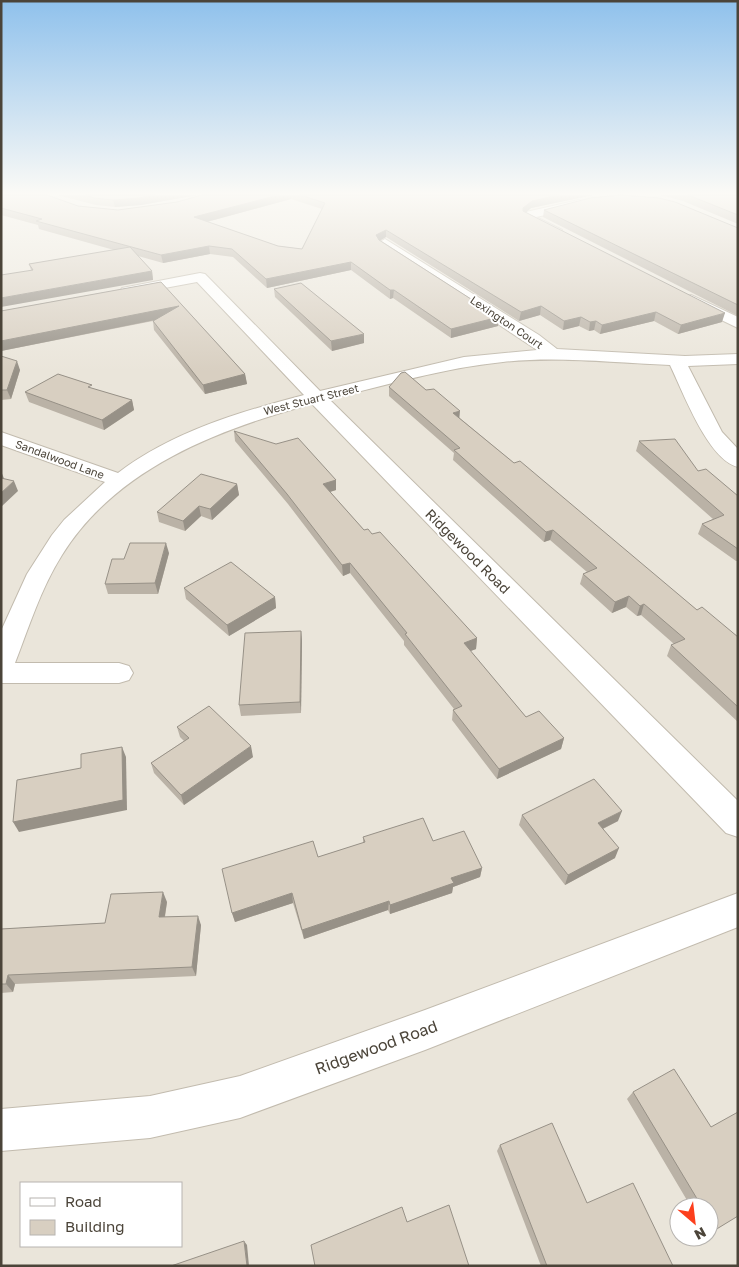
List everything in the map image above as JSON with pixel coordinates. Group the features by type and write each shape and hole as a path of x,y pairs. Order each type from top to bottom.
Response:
{"street":[{"name":"Lexington Court","path":"402,254 533,338 552,354"},
{"name":"Ridgewood Road","path":"113,293 200,277 316,397 738,823"},
{"path":"678,293 738,323"},
{"name":"West Stuart Street","path":"1,664 33,587 49,556 71,526 120,480 165,451 213,428 316,397 449,365 497,357 552,354 677,362 738,359"},
{"path":"677,362 713,435 738,461"},
{"name":"Sandalwood Lane","path":"1,438 120,480"},
{"path":"1,673 119,673"},
{"name":"Ridgewood Road","path":"1,1130 150,1117 240,1097 425,1030 738,910"}],"shaded area":[{"path":"1,254 738,254 738,1266 1,1266"}],"building":[{"path":"88,254 137,254 152,271 1,298 1,275 33,270 29,264"},
{"path":"238,254 401,254 499,317 451,329 394,290 390,290 351,262 266,279"},
{"path":"426,254 608,254 725,313 681,325 656,312 602,325 596,321 590,322 581,317 564,321 541,306 521,312"},
{"path":"634,254 738,254 738,305"},
{"path":"161,282 245,374 203,385 153,321 179,306 1,341 1,311"},
{"path":"301,283 364,334 331,341 274,289"},
{"path":"1,356 17,361 7,390 1,390"},
{"path":"405,372 426,390 434,389 460,411 453,413 514,463 520,461 697,610 702,607 738,637 738,707 671,645 685,639 644,604 640,606 629,596 615,602 583,574 597,568 553,530 546,532 454,450 460,448 389,387 401,373"},
{"path":"58,374 92,385 88,387 132,400 102,420 25,392"},
{"path":"234,431 276,444 298,438 336,480 323,484 364,530 368,529 372,534 380,532 477,638 464,643 526,717 539,711 564,738 499,769 453,710 462,706 405,634 407,633 350,563 342,565 287,494"},
{"path":"675,439 698,471 706,469 738,496 738,549 702,524 724,515 639,441"},
{"path":"201,474 237,484 210,509 199,506 183,521 157,512"},
{"path":"1,478 14,481 1,493"},
{"path":"130,543 166,543 155,583 105,584 112,559 124,559"},
{"path":"231,562 275,597 227,625 184,588"},
{"path":"301,631 300,702 239,705 245,633"},
{"path":"209,706 251,746 181,795 151,763 189,738 177,727"},
{"path":"122,747 123,800 13,822 17,780 81,768 81,754"},
{"path":"594,779 622,811 598,823 619,848 568,875 522,815"},
{"path":"423,818 433,841 464,831 482,868 451,878 454,883 390,905 389,901 302,930 292,893 232,913 222,869 313,841 318,857 365,842 363,837"},
{"path":"163,892 159,917 198,916 192,967 8,975 6,984 1,984 1,929 105,923 111,894"},
{"path":"674,1069 711,1127 738,1112 738,1216 719,1228 719,1197 696,1197 633,1092"},
{"path":"552,1123 587,1203 633,1183 673,1266 547,1266 500,1145"},
{"path":"449,1205 469,1266 315,1266 311,1245 402,1207 407,1222"},
{"path":"244,1241 247,1266 171,1266"}]}
